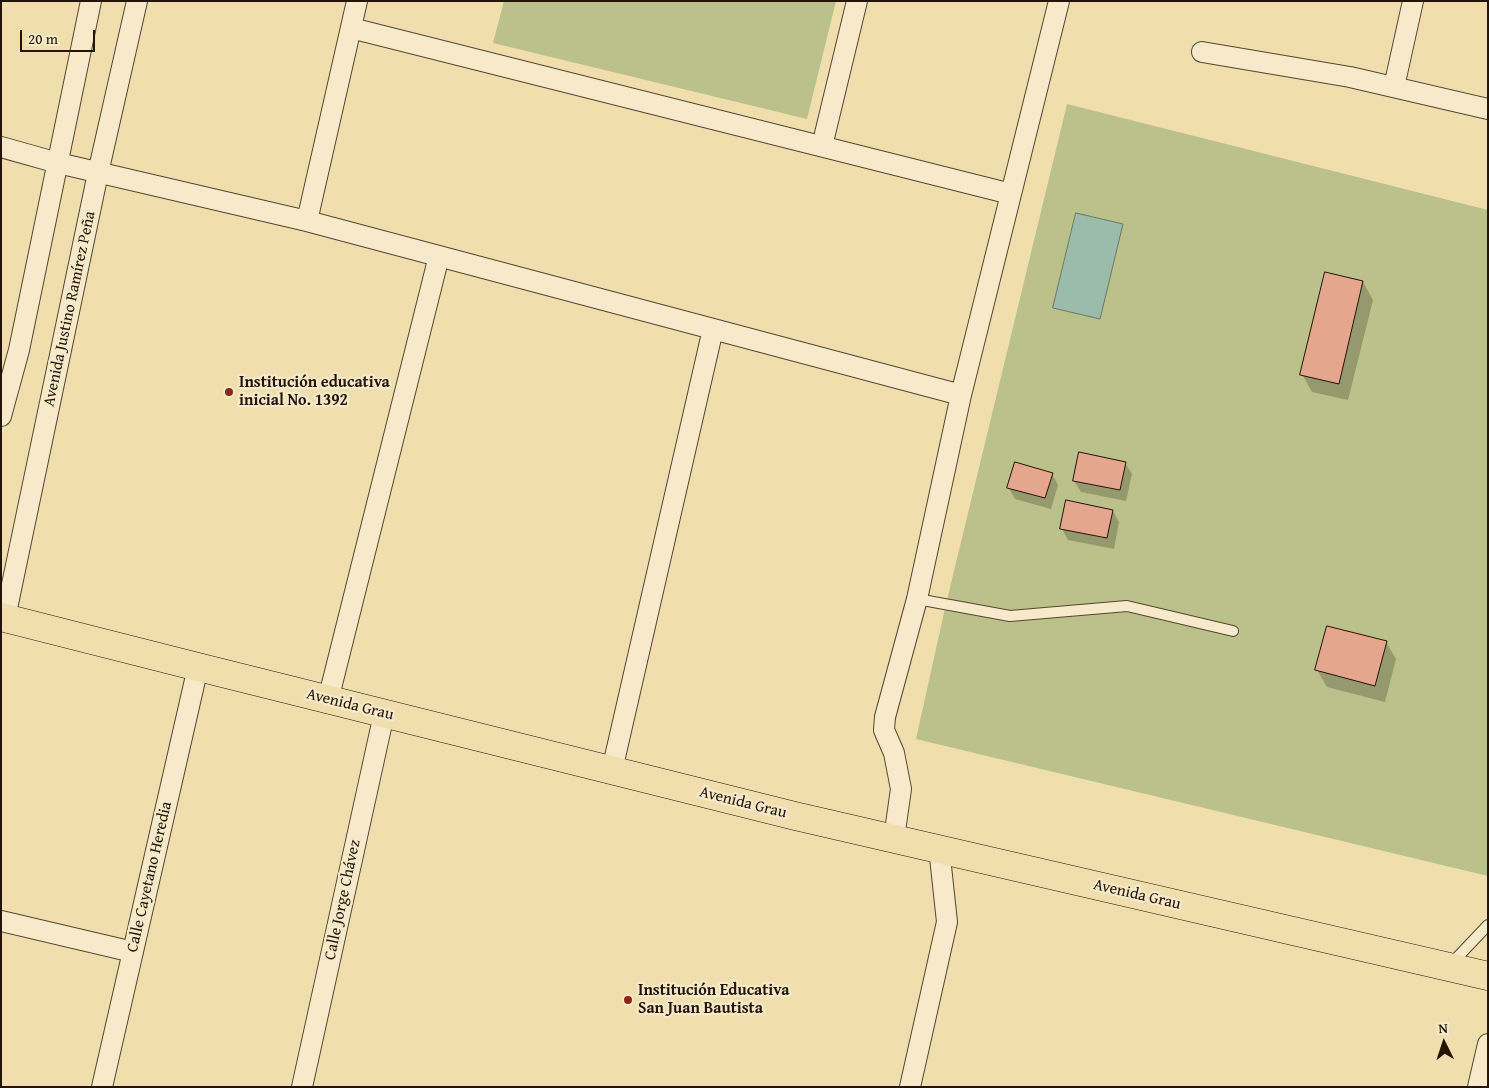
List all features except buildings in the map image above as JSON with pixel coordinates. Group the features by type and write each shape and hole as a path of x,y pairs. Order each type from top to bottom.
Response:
{"main road":[{"name":"Avenida Grau","path":"3,617 612,770 894,838 1488,976"}],"street":[{"path":"1,416 10,348 58,163 91,1"},
{"name":"Avenida Justino Ramírez Peña","path":"3,617 98,172 137,1"},
{"path":"307,221 358,1"},
{"path":"822,146 857,1"},
{"path":"894,838 901,788 894,753 884,730 885,717 917,599 961,395 1059,1"},
{"path":"1394,87 1413,1"},
{"path":"351,28 1011,194"},
{"path":"1202,52 1350,77 1488,109"},
{"path":"1,147 58,163 307,221 961,395"},
{"path":"328,700 439,256"},
{"path":"612,770 713,329"},
{"name":"Calle Cayetano Heredia","path":"102,1087 198,667"},
{"name":"Calle Jorge Chávez","path":"302,1087 384,714"},
{"path":"910,1087 947,922 939,848"},
{"path":"1,921 133,952"},
{"path":"1478,1087 1488,1044"}],"lane":[{"path":"917,599 1010,616 1127,606 1233,631"},
{"path":"1448,967 1488,925"}],"green space":[{"path":"504,1 836,1 807,119 493,43"},
{"path":"1067,104 1488,210 1488,876 916,739 946,604"}],"shaded area":[{"path":"1076,213 1123,224 1100,319 1053,308"}],"place":[{"name":"Institución educativa inicial No. 1392","path":"229,392"},
{"name":"Institución Educativa San Juan Bautista","path":"628,1000"}]}
